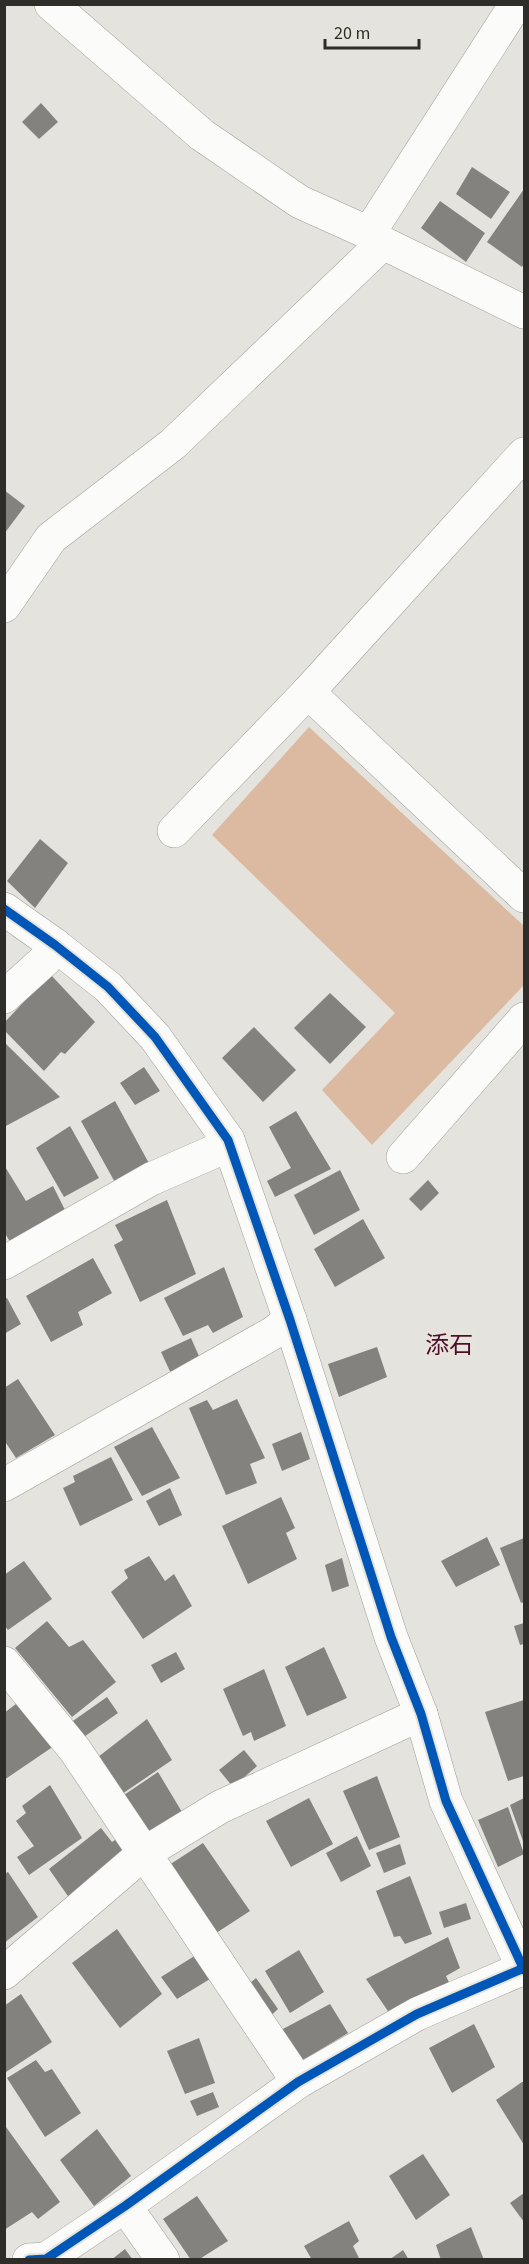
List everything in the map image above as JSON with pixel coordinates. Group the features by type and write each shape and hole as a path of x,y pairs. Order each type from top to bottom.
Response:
{"street":[{"path":"51,4 202,135 300,202 525,312"},
{"path":"4,606 51,538 173,444 376,238 516,4"},
{"path":"174,831 308,692 525,454"},
{"path":"308,692 525,896"},
{"path":"4,909 55,945 108,987 155,1037 228,1140 290,1320 391,1636 421,1714 446,1801 524,1969 417,2014 298,2082 125,2206 46,2259 29,2259"},
{"path":"4,997 45,960 55,945"},
{"path":"403,1157 525,1019"},
{"path":"4,1263 151,1179 213,1152 228,1140"},
{"path":"4,1485 273,1333 290,1320"},
{"path":"4,1663 75,1750 142,1854 298,2082"},
{"path":"4,1973 142,1854 220,1807 421,1714"},
{"path":"125,2206 163,2259"}],"shaded area":[{"path":"309,727 524,926 524,985 372,1145 322,1090 395,1013 212,835"}],"building":[{"path":"41,103 58,122 39,139 22,122"},
{"path":"472,167 510,192 491,219 456,194"},
{"path":"524,189 524,263 522,267 487,242"},
{"path":"440,201 485,233 466,262 421,228"},
{"path":"4,490 25,506 4,534"},
{"path":"40,839 68,863 35,908 7,881"},
{"path":"50,974 95,1022 65,1054 61,1052 44,1071 4,1030 4,1023"},
{"path":"330,993 366,1027 330,1064 294,1028"},
{"path":"254,1027 296,1070 263,1102 222,1058"},
{"path":"4,1042 60,1097 4,1127"},
{"path":"144,1067 160,1091 135,1105 120,1083"},
{"path":"115,1101 151,1167 117,1186 81,1121"},
{"path":"296,1111 331,1169 275,1197 267,1181 291,1168 269,1127"},
{"path":"70,1126 99,1178 64,1197 36,1148"},
{"path":"4,1165 26,1201 53,1186 66,1212 11,1243 4,1232"},
{"path":"340,1170 360,1210 314,1235 294,1195"},
{"path":"428,1180 439,1193 421,1211 409,1199"},
{"path":"167,1200 196,1274 140,1302 114,1245 123,1240 115,1225"},
{"path":"363,1219 385,1258 335,1287 314,1249"},
{"path":"93,1258 112,1293 78,1312 83,1325 51,1342 26,1296"},
{"path":"224,1267 243,1317 213,1333 208,1325 183,1336 164,1298"},
{"path":"7,1298 21,1324 4,1334 4,1300"},
{"path":"191,1338 202,1363 174,1380 161,1352"},
{"path":"377,1347 387,1377 339,1397 328,1364"},
{"path":"18,1379 55,1435 16,1458 4,1440 4,1388"},
{"path":"237,1399 265,1458 250,1464 257,1483 226,1495 189,1408 207,1400 213,1410"},
{"path":"152,1427 180,1478 142,1496 114,1447"},
{"path":"301,1432 310,1459 282,1471 272,1444"},
{"path":"111,1457 133,1500 80,1526 63,1488 75,1482 73,1476"},
{"path":"170,1488 182,1515 159,1526 146,1501"},
{"path":"281,1497 295,1528 286,1533 297,1559 248,1584 222,1526"},
{"path":"487,1537 500,1565 456,1587 441,1561"},
{"path":"524,1538 524,1602 521,1603 500,1548"},
{"path":"149,1556 165,1581 174,1574 192,1606 143,1639 111,1592 128,1578 124,1570"},
{"path":"342,1558 349,1586 332,1592 325,1565"},
{"path":"24,1561 52,1599 8,1630 4,1625 4,1575"},
{"path":"47,1621 69,1647 83,1640 116,1682 72,1717 15,1648"},
{"path":"524,1623 524,1644 520,1645 514,1626"},
{"path":"324,1647 347,1698 307,1716 285,1667"},
{"path":"176,1652 185,1669 161,1683 151,1665"},
{"path":"264,1669 286,1726 254,1741 251,1732 243,1736 223,1689"},
{"path":"107,1697 118,1713 81,1739 70,1723"},
{"path":"524,1700 524,1776 508,1781 485,1712"},
{"path":"20,1701 54,1746 4,1780 4,1713"},
{"path":"147,1719 172,1760 122,1794 98,1757"},
{"path":"244,1750 257,1766 233,1787 219,1770"},
{"path":"158,1772 182,1812 150,1833 124,1795"},
{"path":"377,1776 400,1837 369,1850 343,1791"},
{"path":"50,1785 82,1838 29,1875 17,1857 34,1846 16,1821 26,1813 22,1806"},
{"path":"309,1798 333,1844 291,1867 266,1821"},
{"path":"524,1798 524,1844 510,1805"},
{"path":"508,1807 524,1854 498,1867 478,1820"},
{"path":"101,1828 112,1842 121,1836 132,1852 70,1899 49,1869"},
{"path":"357,1836 371,1866 341,1882 326,1853"},
{"path":"203,1843 250,1911 210,1937 166,1867"},
{"path":"400,1844 406,1864 384,1873 376,1853"},
{"path":"8,1872 38,1917 4,1943 4,1874"},
{"path":"410,1876 432,1934 405,1944 400,1936 394,1937 376,1891"},
{"path":"466,1903 471,1919 444,1928 439,1912"},
{"path":"117,1929 162,1994 120,2028 72,1963"},
{"path":"448,1937 460,1968 446,1976 452,1989 392,2017 366,1979"},
{"path":"299,1950 324,1992 290,2013 265,1971"},
{"path":"196,1955 210,1979 177,1999 161,1977"},
{"path":"256,1978 278,2009 265,2021 243,1989"},
{"path":"21,1994 52,2042 6,2072 4,2006"},
{"path":"330,2004 348,2033 298,2063 281,2030"},
{"path":"474,2024 495,2067 452,2093 429,2048"},
{"path":"199,2038 215,2083 185,2094 167,2051"},
{"path":"36,2060 45,2072 52,2069 81,2113 45,2137 7,2078"},
{"path":"524,2082 524,2145 496,2100"},
{"path":"213,2092 219,2107 197,2116 190,2101"},
{"path":"6,2127 60,2202 38,2219 32,2212 4,2230 4,2128"},
{"path":"97,2129 131,2176 94,2206 60,2160"},
{"path":"423,2154 450,2195 416,2220 389,2176"},
{"path":"524,2193 524,2222 510,2203"},
{"path":"197,2196 228,2241 198,2260 191,2260 163,2219"},
{"path":"349,2221 359,2241 353,2246 360,2260 312,2260 304,2246"},
{"path":"471,2227 484,2260 441,2260 436,2245"},
{"path":"125,2249 133,2260 111,2260"},
{"path":"403,2250 409,2260 389,2260"}],"cycle path":[{"path":"4,909 55,945 108,987 155,1037 228,1140 290,1320 391,1637 421,1714 446,1801 524,1970"},
{"path":"29,2260 46,2259 125,2206 298,2082 417,2014 524,1968"}],"district":[{"name":"添石","path":"449,1345"}]}
